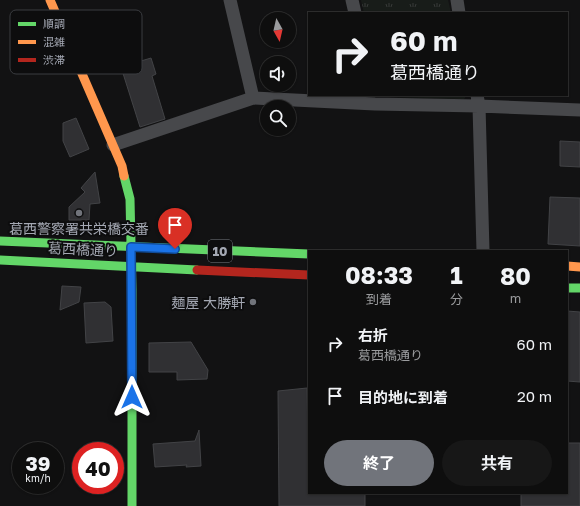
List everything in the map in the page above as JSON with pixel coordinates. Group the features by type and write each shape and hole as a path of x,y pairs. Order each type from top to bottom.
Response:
{"main road":[{"path":"50,0 54,10"},
{"path":"82,74 122,166 130,199 132,506"},
{"name":"葛西橋通り","path":"0,241 308,254"},
{"name":"葛西橋通り","path":"0,260 308,274"},
{"path":"568,266 580,267"},
{"path":"568,288 580,288"}],"street":[{"path":"230,0 253,98"},
{"path":"352,0 355,12"},
{"path":"457,0 459,12"},
{"path":"113,144 253,98 478,100 580,110"},
{"path":"478,100 483,250"}],"green space":[{"path":"361,0 448,0 451,12 364,12"},
{"path":"389,96 466,96 464,99"}],"building":[{"path":"151,58 156,74 152,76 165,119 140,127 123,74 142,74 142,61"},
{"path":"76,118 89,149 70,157 63,141 63,123"},
{"path":"560,141 580,142 580,167 560,166"},
{"path":"95,172 100,203 90,204 89,220 69,220 69,207 85,192 81,188"},
{"path":"550,197 580,198 580,246 548,244"},
{"path":"62,286 81,287 79,302 60,310"},
{"path":"105,302 111,307 113,341 86,343 84,303"},
{"path":"568,311 580,312 580,382 568,381"},
{"path":"191,342 208,370 207,379 177,380 177,372 149,372 149,343"},
{"path":"307,388 308,494 365,494 365,506 279,506 278,391"},
{"path":"199,430 201,466 186,467 187,465 155,467 153,444 195,441"},
{"path":"568,443 580,443 580,506 521,506 521,494 568,494"}],"traffic: fast":[{"path":"124,176 130,199 132,289 132,506"},
{"path":"0,241 308,254"},
{"path":"0,260 197,270"},
{"path":"568,288 580,288"}],"traffic: slow":[{"path":"50,0 54,10"},
{"path":"82,74 122,166 124,176"},
{"path":"568,266 580,267"}],"traffic: jam":[{"path":"197,270 308,275"}],"place":[{"name":"葛西警察署共栄橋交番","path":"79,213"},
{"name":"麺屋 大勝軒","path":"253,302"}],"route":[{"path":"132,397 131,247 175,249"}]}
